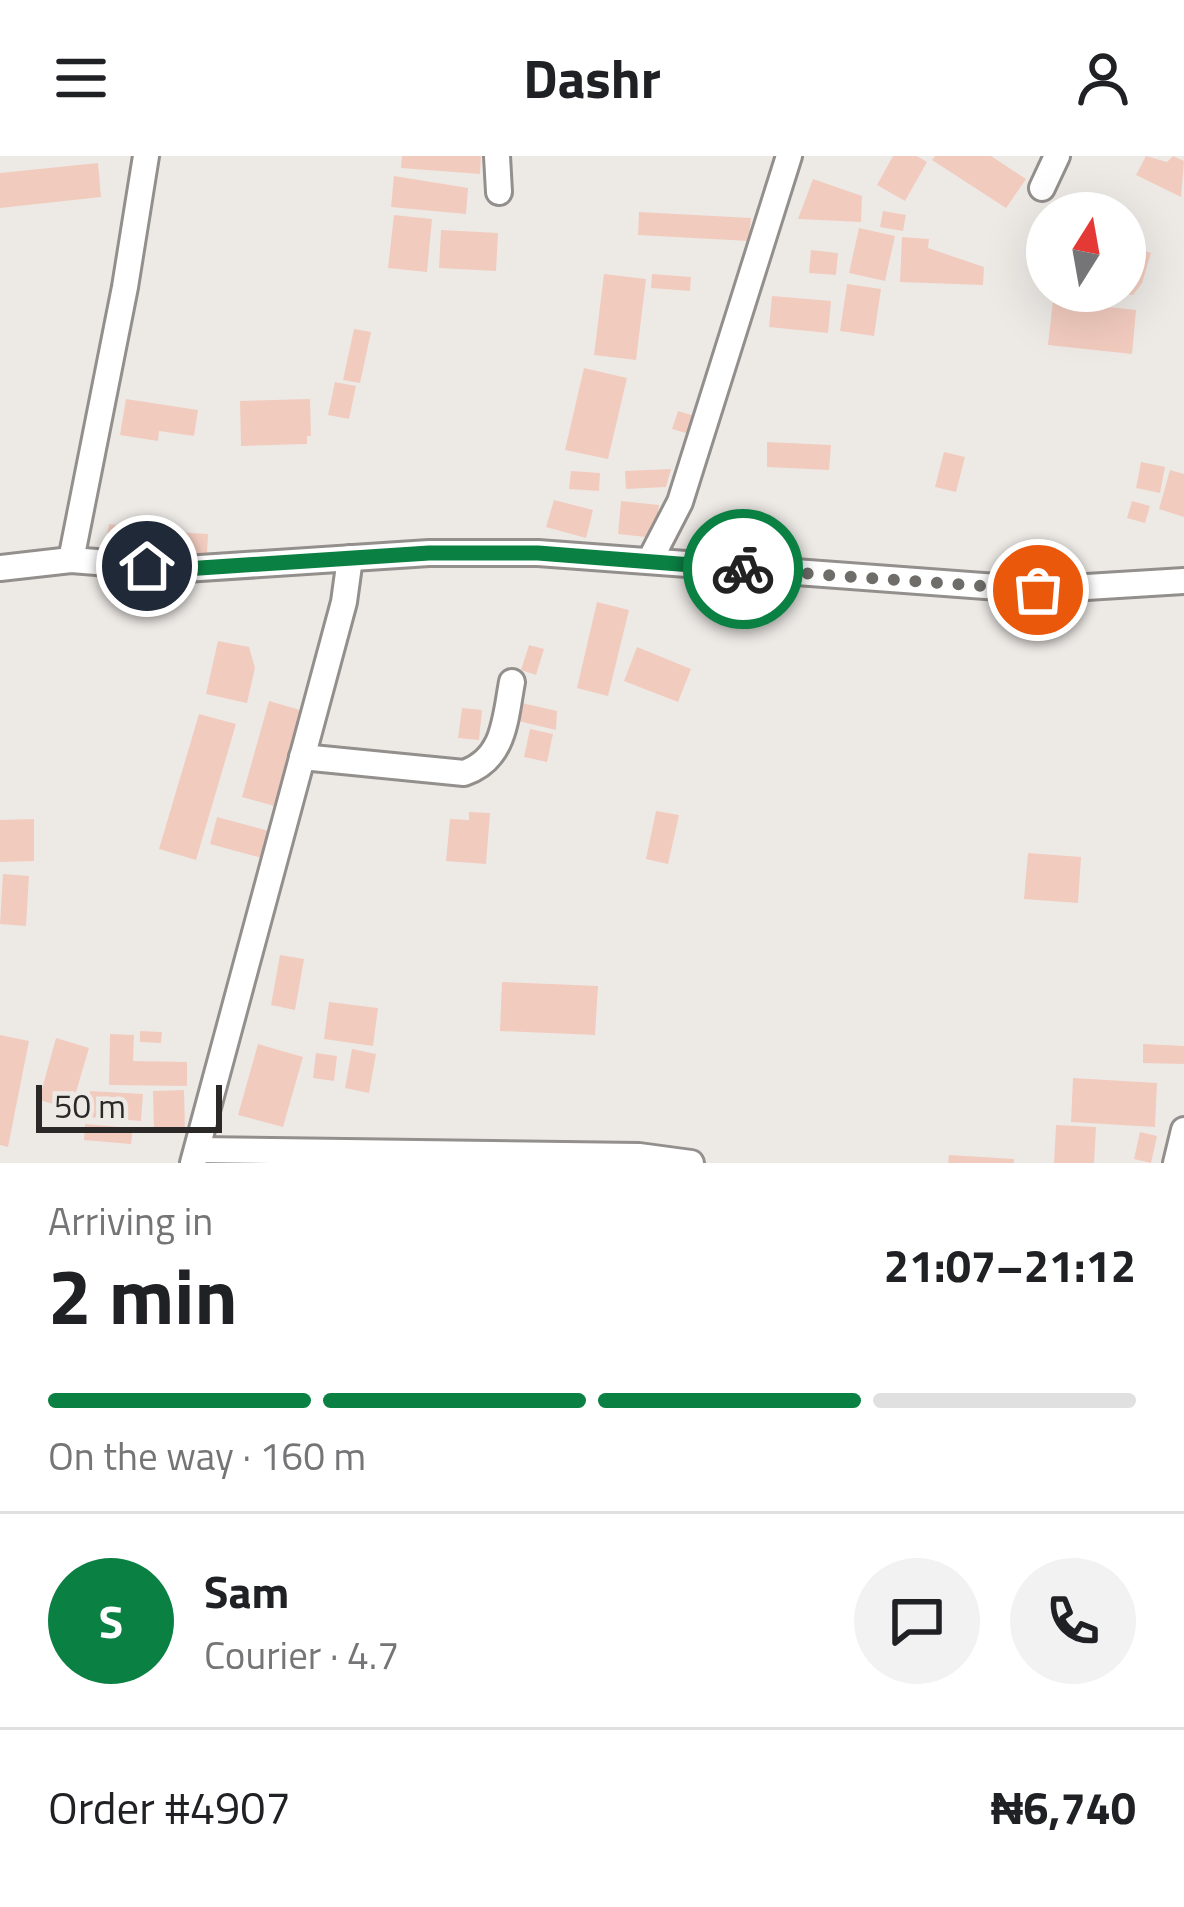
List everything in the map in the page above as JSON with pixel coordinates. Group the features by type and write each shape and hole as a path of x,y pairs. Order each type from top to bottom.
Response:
{"street":[{"path":"71,560 146,156"},
{"path":"497,156 499,192"},
{"path":"650,560 680,502 789,156"},
{"path":"1042,188 1057,156"},
{"path":"0,568 71,560 185,569 429,553 538,553 1038,590 1184,581"},
{"path":"350,558 344,602 195,1156 497,1152 679,1162"},
{"path":"302,757 464,773 474,770 500,747 512,682"},
{"path":"1176,1163 1184,1130"}],"building":[{"path":"402,156 481,156 480,174 401,168"},
{"path":"893,156 917,156 927,162 905,201 877,185"},
{"path":"935,156 991,156 1026,179 1006,208 932,160"},
{"path":"1146,156 1184,161 1181,197 1136,175"},
{"path":"98,163 101,197 0,208 0,173"},
{"path":"394,176 468,188 466,214 391,207"},
{"path":"813,179 862,196 861,222 798,219"},
{"path":"883,211 906,215 903,231 880,227"},
{"path":"639,212 751,218 749,241 638,235"},
{"path":"394,215 432,219 427,272 388,268"},
{"path":"859,228 895,236 885,281 849,273"},
{"path":"441,230 498,233 496,271 439,268"},
{"path":"902,237 929,239 928,248 984,267 983,285 900,282"},
{"path":"811,250 838,253 836,275 809,273"},
{"path":"604,274 646,279 636,360 594,355"},
{"path":"652,274 691,277 690,291 651,288"},
{"path":"847,284 881,289 874,336 840,331"},
{"path":"772,296 831,301 828,333 769,327"},
{"path":"1052,312 1136,312 1132,354 1048,345"},
{"path":"354,329 371,332 360,383 343,380"},
{"path":"584,368 627,378 608,459 565,450"},
{"path":"335,382 356,386 349,419 328,415"},
{"path":"126,399 198,410 194,436 159,431 158,441 120,435"},
{"path":"310,399 307,444 241,446 240,401"},
{"path":"678,411 698,417 693,435 672,429"},
{"path":"767,442 831,445 829,470 767,467"},
{"path":"944,452 965,457 956,492 935,487"},
{"path":"1141,462 1165,467 1160,493 1136,488"},
{"path":"671,469 666,487 626,489 625,471"},
{"path":"1170,470 1184,474 1184,517 1159,509"},
{"path":"571,471 600,473 599,491 569,489"},
{"path":"554,500 593,510 586,538 546,527"},
{"path":"621,501 659,505 655,538 618,534"},
{"path":"1132,501 1150,506 1145,523 1127,518"},
{"path":"109,524 161,531 157,558 105,550"},
{"path":"174,532 208,534 207,554 173,552"},
{"path":"597,602 629,610 608,696 577,688"},
{"path":"218,641 249,647 255,668 247,703 206,694"},
{"path":"529,645 544,649 536,675 521,670"},
{"path":"637,647 691,669 678,702 624,681"},
{"path":"269,701 300,710 302,701 308,703 278,807 242,797"},
{"path":"513,701 557,711 556,730 510,719"},
{"path":"462,708 482,710 479,740 458,738"},
{"path":"199,714 236,724 196,860 159,849"},
{"path":"530,729 553,734 547,762 524,757"},
{"path":"656,811 679,815 668,864 646,859"},
{"path":"469,812 490,813 486,864 446,861 450,819 469,820"},
{"path":"217,817 269,831 262,858 210,844"},
{"path":"34,819 34,861 0,862 0,820"},
{"path":"1028,853 1081,857 1078,903 1024,899"},
{"path":"3,874 29,876 26,926 0,924"},
{"path":"280,955 304,959 295,1010 271,1005"},
{"path":"502,982 598,986 595,1035 500,1031"},
{"path":"329,1002 378,1008 373,1046 324,1039"},
{"path":"140,1031 162,1032 161,1043 140,1042"},
{"path":"110,1034 134,1035 133,1061 187,1062 187,1086 109,1085"},
{"path":"0,1035 29,1041 8,1147 0,1145"},
{"path":"56,1038 89,1048 71,1109 39,1100"},
{"path":"258,1044 303,1057 283,1127 238,1115"},
{"path":"1143,1044 1184,1046 1184,1064 1143,1063"},
{"path":"352,1049 376,1054 369,1093 345,1088"},
{"path":"316,1053 337,1056 334,1081 313,1078"},
{"path":"1073,1078 1157,1083 1155,1127 1071,1122"},
{"path":"184,1090 185,1132 154,1133 153,1091"},
{"path":"90,1091 143,1094 141,1121 89,1117"},
{"path":"85,1124 133,1128 131,1144 84,1140"},
{"path":"1056,1125 1096,1127 1094,1163 1054,1163"},
{"path":"1140,1132 1157,1136 1151,1163 1134,1159"},
{"path":"949,1155 1014,1159 1014,1163 948,1163"}],"way so far":[{"path":"743,569 1038,590"}],"route":[{"path":"147,566 185,569 429,553 538,553 743,569"}]}
